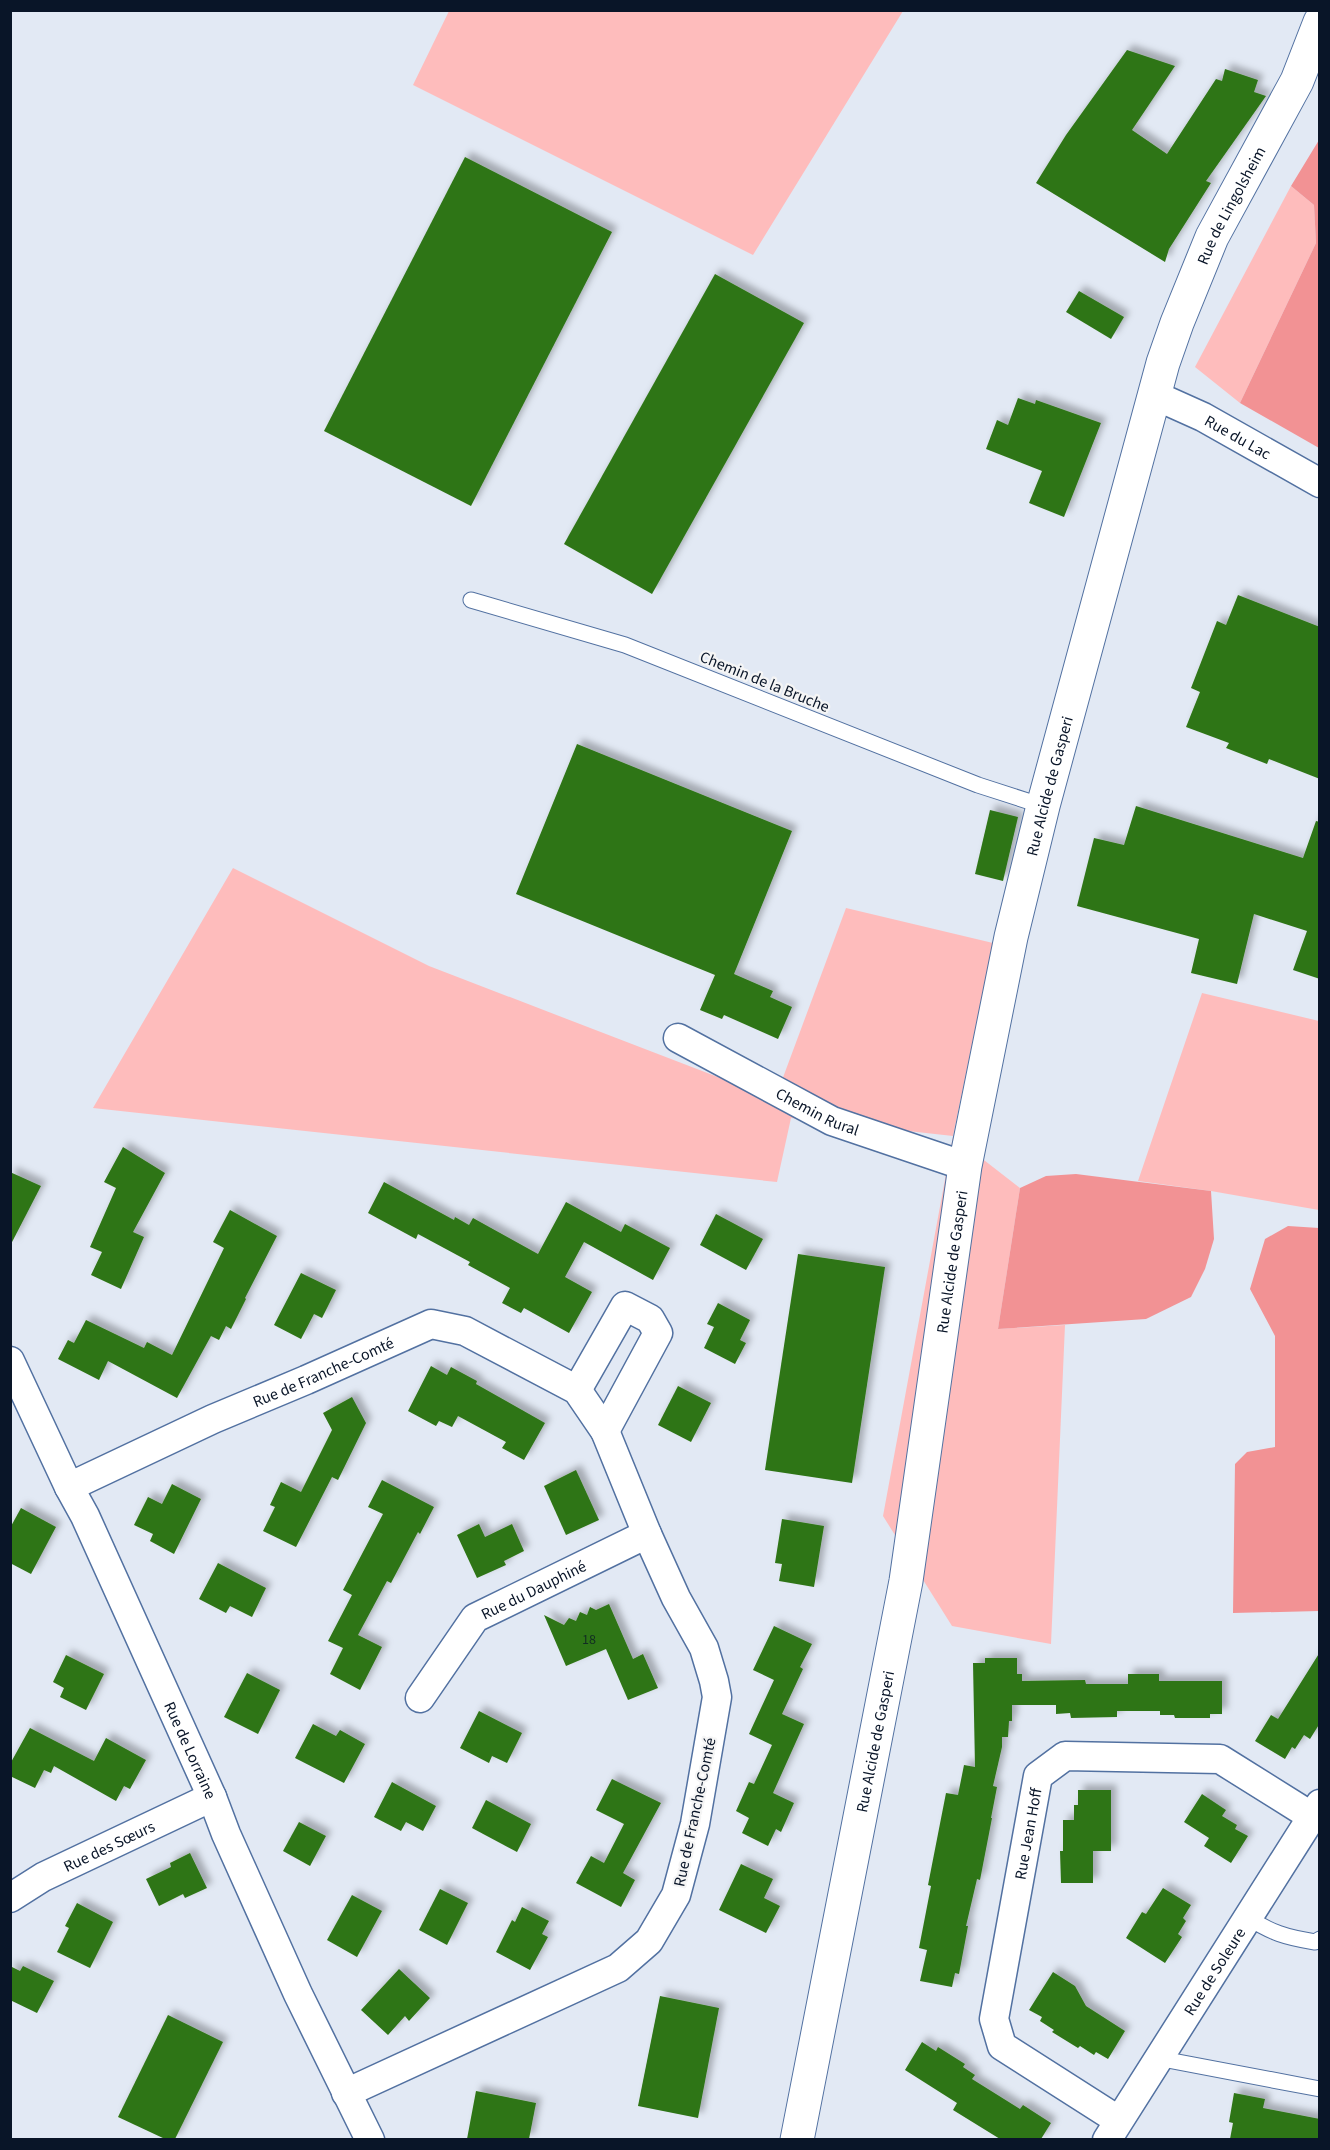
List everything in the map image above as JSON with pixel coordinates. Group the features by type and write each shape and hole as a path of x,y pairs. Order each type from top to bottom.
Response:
{"main road":[{"name":"Rue de Lingolsheim","path":"1154,395 1177,323 1212,237 1298,81 1320,22"},
{"name":"Rue Alcide de Gasperi","path":"797,2139 906,1581 966,1166 1011,937 1043,806 1154,395"}],"street":[{"name":"Rue du Lac","path":"1154,395 1203,417 1320,483"},
{"name":"Chemin Rural","path":"678,1038 832,1121 966,1166"},
{"path":"577,1390 625,1306 650,1319 658,1333 605,1431"},
{"name":"Rue de Franche-Comté","path":"69,1487 213,1419 431,1324 465,1331 577,1390 605,1431 676,1598 704,1648 717,1697 694,1824 676,1895 650,1941 618,1968 346,2093"},
{"name":"Rue de Lorraine","path":"10,1361 85,1516 212,1797 230,1844 346,2093 370,2139"},
{"name":"Rue du Dauphiné","path":"420,1698 476,1618 647,1534"},
{"name":"Rue Jean Hoff","path":"1112,2130 1002,2046 994,2019 1038,1776 1065,1756 1220,1759 1315,1810"},
{"name":"Rue des Sœurs","path":"10,1898 43,1877 212,1797"},
{"name":"Rue de Soleure","path":"1112,2130 1315,1810"}],"lane":[{"name":"Chemin de la Bruche","path":"471,600 625,645 978,785 1043,806"},
{"path":"1247,1917 1287,1938 1315,1942 1320,1939"},
{"path":"1157,2058 1320,2089"}],"shaded area":[{"path":"449,10 903,11 753,255 413,85"},
{"path":"1319,140 1319,448 1240,403 1316,243 1314,205 1291,186"},
{"path":"1291,186 1314,205 1316,243 1240,403 1195,367"},
{"path":"233,868 429,966 775,1099 846,908 993,943 953,1136 791,1118 777,1182 93,1108"},
{"path":"1202,993 1319,1021 1319,1210 1138,1181"},
{"path":"953,1136 1020,1188 998,1329 1065,1325 1051,1644 952,1626 883,1516"},
{"path":"1076,1174 1211,1191 1214,1239 1205,1269 1191,1297 1146,1319 998,1329 1020,1188 1046,1176"},
{"path":"1288,1226 1319,1228 1319,1611 1233,1613 1235,1464 1247,1452 1275,1447 1275,1336 1250,1289 1265,1239"}],"building":[{"path":"1127,50 1175,66 1132,130 1167,154 1216,79 1222,81 1225,69 1258,80 1254,92 1266,96 1206,181 1211,183 1169,249 1165,262 1036,183 1066,135"},
{"path":"465,157 612,232 471,506 324,431"},
{"path":"715,274 804,323 652,594 564,544"},
{"path":"1079,291 1124,317 1111,339 1066,312"},
{"path":"1018,398 1035,404 1036,400 1101,423 1064,517 1029,503 1042,471 986,449 997,420 1008,425"},
{"path":"1238,595 1320,627 1320,779 1269,759 1267,764 1226,748 1229,743 1186,727 1200,692 1191,688 1217,621 1226,625"},
{"path":"577,744 792,831 734,974 773,991 770,997 792,1007 778,1039 724,1015 722,1019 700,1010 715,975 516,894"},
{"path":"1136,806 1303,858 1316,821 1320,822 1320,979 1293,970 1307,931 1254,914 1237,984 1191,973 1199,939 1077,906 1094,838 1124,845"},
{"path":"990,810 1018,817 1003,881 975,874"},
{"path":"123,1147 165,1173 133,1232 144,1237 121,1289 91,1275 102,1252 90,1247 116,1188 104,1182"},
{"path":"10,1172 41,1186 10,1246"},
{"path":"384,1182 454,1220 455,1217 469,1225 473,1218 538,1254 566,1202 621,1232 625,1224 670,1248 653,1280 584,1242 565,1277 592,1292 569,1333 524,1308 521,1313 502,1303 510,1288 468,1265 470,1262 418,1234 416,1239 368,1213"},
{"path":"230,1210 277,1236 231,1329 226,1326 219,1340 211,1336 177,1398 108,1361 99,1380 58,1359 68,1340 74,1343 86,1320 144,1348 147,1342 172,1355 224,1248 213,1242"},
{"path":"716,1214 763,1239 746,1270 700,1245"},
{"path":"798,1254 885,1267 852,1483 765,1470"},
{"path":"301,1273 336,1290 322,1318 314,1314 301,1339 274,1325"},
{"path":"718,1303 750,1320 740,1340 746,1343 735,1364 704,1348 714,1327 707,1324"},
{"path":"431,1366 447,1375 451,1367 477,1381 476,1384 545,1423 524,1460 502,1448 506,1442 458,1416 452,1427 439,1421 436,1426 408,1411"},
{"path":"678,1386 711,1403 691,1442 658,1425"},
{"path":"352,1397 366,1423 338,1480 332,1477 296,1547 263,1531 275,1507 270,1505 281,1482 301,1492 332,1430 323,1413"},
{"path":"576,1470 599,1520 566,1535 544,1486"},
{"path":"382,1480 434,1507 391,1583 387,1581 358,1635 382,1647 360,1690 330,1674 343,1648 328,1641 352,1595 343,1590 383,1514 368,1507"},
{"path":"172,1484 201,1499 174,1554 150,1541 153,1534 134,1525 148,1497 162,1504"},
{"path":"21,1508 56,1527 31,1574 10,1563 10,1528"},
{"path":"782,1519 824,1526 814,1587 779,1581 782,1564 775,1563"},
{"path":"479,1524 485,1537 512,1524 524,1551 504,1561 506,1565 477,1578 457,1535"},
{"path":"218,1563 266,1588 252,1617 230,1606 226,1613 199,1599"},
{"path":"609,1604 633,1659 643,1654 658,1688 628,1700 606,1649 566,1666 544,1615 564,1625 569,1618 576,1621 580,1612 587,1615 590,1607 596,1610"},
{"path":"774,1626 812,1644 800,1667 803,1669 782,1714 804,1724 773,1793 794,1803 781,1832 776,1829 768,1846 742,1833 749,1818 736,1811 749,1782 754,1784 772,1745 749,1734 774,1680 753,1670"},
{"path":"1320,1652 1320,1723 1310,1739 1304,1735 1295,1749 1292,1747 1285,1759 1255,1741 1271,1715 1278,1719"},
{"path":"66,1655 104,1674 86,1710 60,1697 64,1688 53,1682"},
{"path":"985,1658 1017,1658 1017,1674 1022,1674 1022,1681 1085,1680 1086,1684 1128,1684 1128,1674 1159,1674 1159,1681 1222,1681 1222,1714 1210,1714 1210,1718 1175,1718 1174,1715 1160,1715 1160,1711 1117,1711 1117,1717 1071,1718 1070,1713 1056,1714 1056,1705 1012,1705 1012,1721 1009,1721 1008,1737 1002,1737 1002,1747 993,1786 997,1787 980,1880 977,1879 966,1926 968,1926 959,1974 955,1973 952,1987 920,1981 927,1950 919,1948 931,1886 928,1885 946,1793 958,1795 964,1765 975,1767 973,1663 985,1663"},
{"path":"247,1673 280,1690 258,1734 224,1717"},
{"path":"479,1711 522,1733 507,1763 492,1756 489,1763 460,1748"},
{"path":"313,1724 336,1736 340,1730 365,1744 344,1783 295,1758"},
{"path":"30,1728 94,1761 106,1738 146,1760 130,1789 124,1786 116,1801 54,1766 51,1773 44,1770 35,1788 10,1776 10,1764"},
{"path":"612,1779 661,1803 623,1873 635,1880 621,1907 576,1883 591,1856 604,1863 624,1824 596,1810"},
{"path":"392,1782 436,1806 423,1831 406,1822 401,1831 374,1817"},
{"path":"1078,1790 1111,1790 1111,1851 1093,1851 1093,1883 1061,1883 1060,1851 1063,1851 1063,1820 1074,1820 1074,1805 1078,1805"},
{"path":"1202,1794 1226,1810 1222,1816 1237,1825 1235,1829 1248,1836 1231,1863 1204,1846 1209,1838 1184,1822"},
{"path":"486,1800 531,1824 517,1852 472,1828"},
{"path":"299,1822 326,1836 310,1866 283,1851"},
{"path":"190,1853 207,1888 185,1898 183,1894 159,1906 146,1879 171,1867 170,1863"},
{"path":"741,1864 773,1879 764,1898 780,1906 766,1933 719,1910"},
{"path":"1163,1888 1191,1905 1183,1918 1186,1921 1178,1934 1182,1937 1165,1963 1126,1938 1142,1912 1146,1914"},
{"path":"440,1889 468,1903 447,1945 419,1930"},
{"path":"352,1895 382,1911 357,1957 327,1940"},
{"path":"77,1903 113,1922 90,1968 57,1952 69,1928 65,1926"},
{"path":"522,1907 549,1921 542,1934 548,1937 530,1970 496,1952 512,1920 515,1922"},
{"path":"10,1966 20,1971 23,1966 54,1981 37,2013 10,2000"},
{"path":"399,1969 430,1998 409,2021 405,2016 388,2035 361,2010"},
{"path":"1053,1972 1075,1986 1086,2006 1125,2031 1108,2059 1096,2052 1094,2055 1080,2046 1078,2048 1052,2032 1054,2030 1040,2021 1042,2017 1029,2010"},
{"path":"660,1996 719,2008 698,2118 638,2106"},
{"path":"168,2015 223,2042 175,2139 165,2139 118,2117"},
{"path":"922,2042 936,2051 938,2047 965,2064 963,2067 975,2075 972,2079 1020,2109 1023,2105 1051,2123 1041,2139 1000,2139 953,2110 957,2103 905,2070"},
{"path":"476,2091 536,2103 529,2139 467,2139"},
{"path":"1234,2093 1265,2099 1263,2108 1320,2119 1320,2139 1230,2139 1233,2123 1229,2122"}]}
